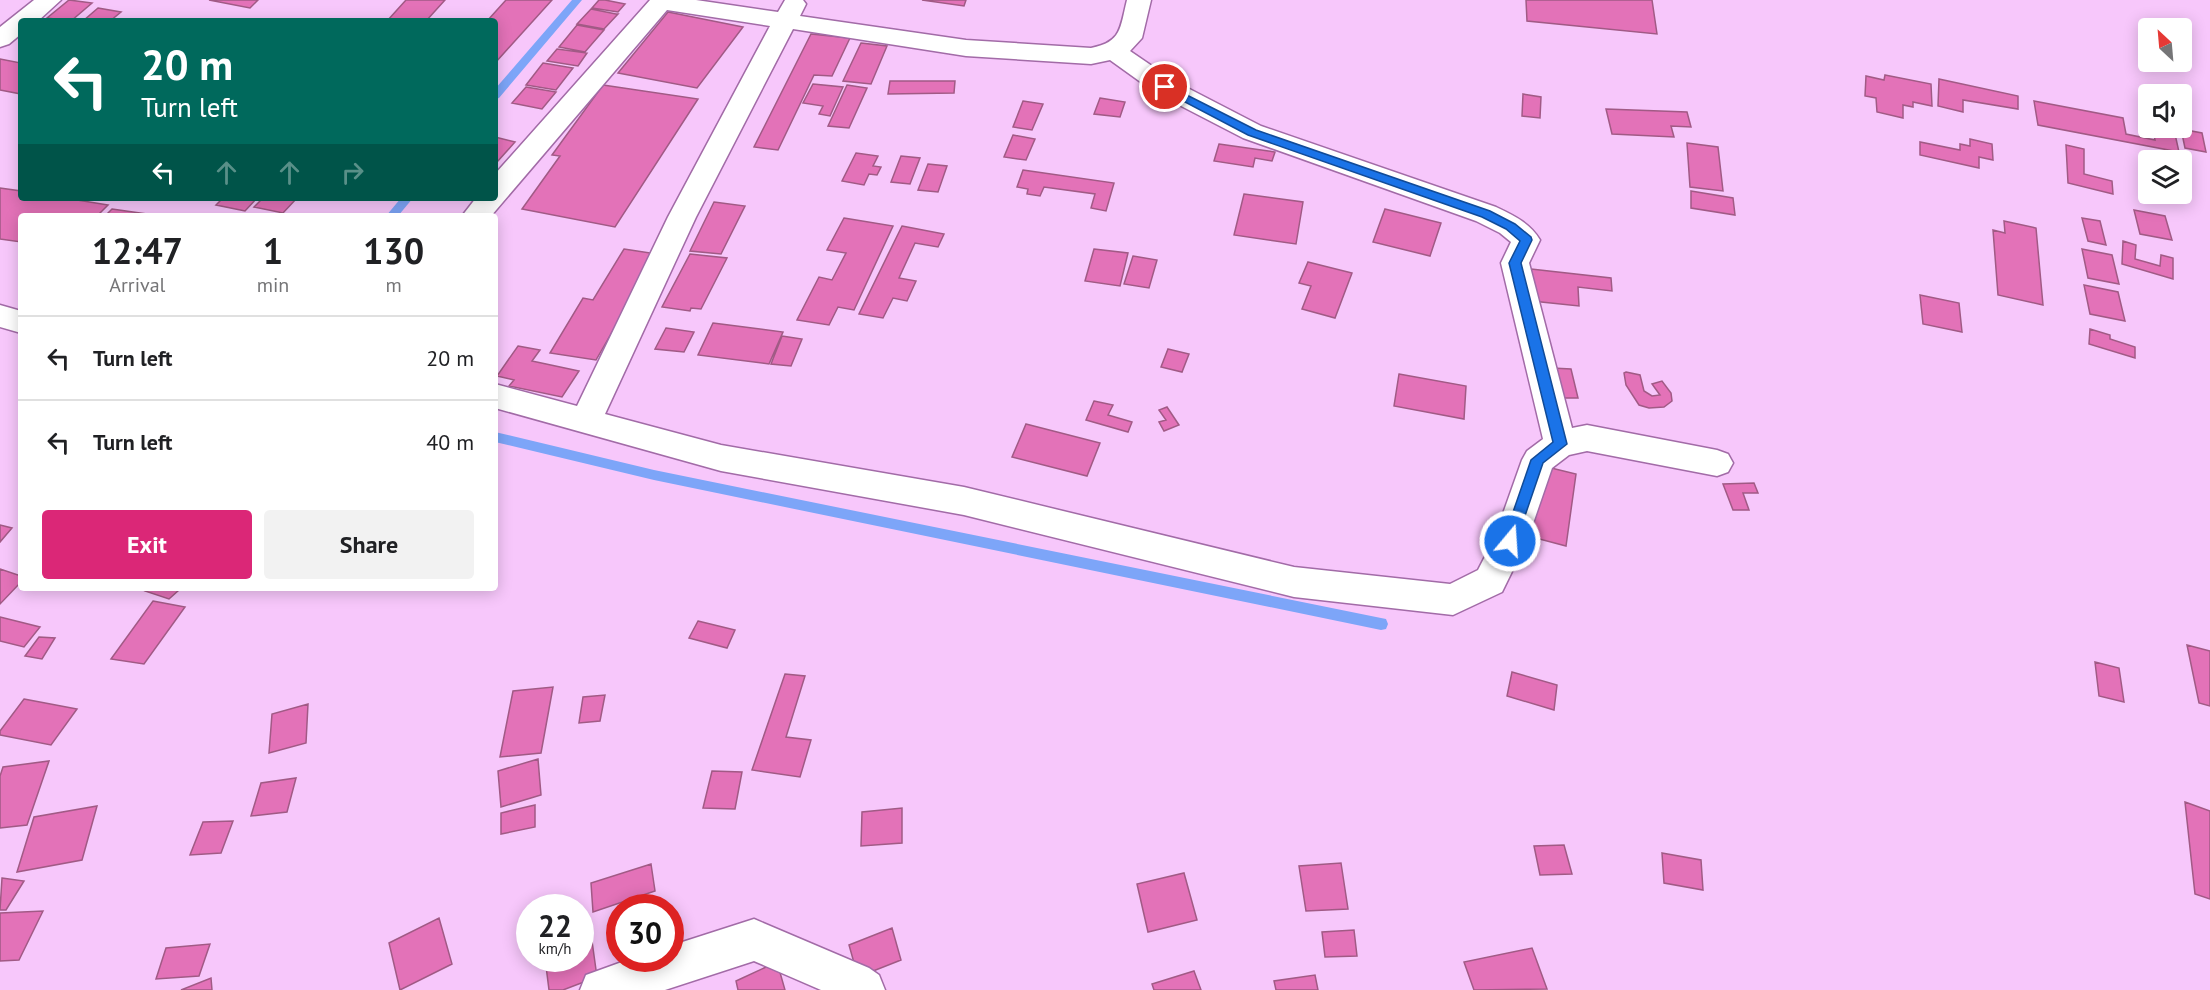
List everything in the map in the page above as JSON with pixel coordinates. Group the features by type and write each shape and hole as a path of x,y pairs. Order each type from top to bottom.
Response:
{"street":[{"path":"27,18 49,0"},
{"path":"498,189 662,1 790,10 966,48 1091,56 1114,51 1130,38 1139,0"},
{"path":"586,421 678,226 790,10"},
{"path":"0,40 18,25"},
{"path":"0,40 18,44"},
{"path":"1114,51 1165,87 1252,132 1486,214 1510,226 1526,240 1515,263 1560,444"},
{"path":"478,213 488,201"},
{"path":"0,316 18,320"},
{"path":"498,397 722,458 964,501 1294,582 1453,600 1490,580 1510,541 1538,460 1560,444 1587,438 1717,463"},
{"path":"601,990 754,940 854,983 864,990"}],"building":[{"path":"69,0 92,3 74,18 47,18"},
{"path":"209,0 258,0 250,8"},
{"path":"406,0 445,0 429,18 390,18"},
{"path":"506,0 552,0 498,60 498,18 490,18"},
{"path":"599,0 625,4 618,12 592,8"},
{"path":"922,0 966,0 964,6"},
{"path":"1526,0 1652,0 1657,34 1527,21"},
{"path":"98,8 121,12 114,18 86,18"},
{"path":"591,9 618,14 604,29 577,24"},
{"path":"668,12 743,27 697,88 618,73"},
{"path":"577,25 604,30 585,52 559,47"},
{"path":"811,34 850,38 832,76 814,75 778,150 754,147"},
{"path":"861,43 887,46 871,84 843,81"},
{"path":"557,49 587,53 578,66 547,61"},
{"path":"0,59 18,62 18,93 0,90"},
{"path":"543,63 573,68 556,90 526,85"},
{"path":"1885,75 1931,84 1932,106 1913,102 1913,107 1903,105 1903,118 1877,112 1876,98 1865,96 1866,76 1884,80"},
{"path":"1939,79 2018,96 2018,109 1963,100 1963,112 1938,106"},
{"path":"890,81 955,81 954,93 888,94"},
{"path":"813,84 843,87 830,116 819,114 823,106 803,103"},
{"path":"603,85 698,99 615,227 522,209 560,156 552,155"},
{"path":"847,85 867,88 849,128 828,126"},
{"path":"526,87 556,92 542,109 512,103"},
{"path":"1523,94 1541,97 1540,118 1522,116"},
{"path":"1100,98 1125,102 1120,117 1094,114"},
{"path":"1023,101 1043,104 1032,130 1013,127"},
{"path":"2034,101 2123,118 2126,134 2155,140 2155,138 2176,138 2179,150 2169,150 2038,125"},
{"path":"1606,109 1687,112 1691,127 1671,126 1674,137 1612,134"},
{"path":"2192,131 2202,133 2206,152 2185,148 2183,138 2192,138"},
{"path":"1013,135 1035,139 1026,160 1004,157"},
{"path":"498,138 515,142 498,161"},
{"path":"1970,139 1992,144 1993,160 1979,157 1979,168 1920,155 1920,142 1960,150 1960,144 1970,146"},
{"path":"1687,143 1718,147 1723,191 1690,187"},
{"path":"1219,144 1275,152 1272,161 1255,158 1253,167 1214,161"},
{"path":"2066,145 2084,149 2084,174 2112,181 2113,194 2068,183"},
{"path":"856,153 878,156 873,166 881,167 877,175 869,174 864,185 842,181"},
{"path":"901,156 920,158 910,184 891,182"},
{"path":"928,164 947,166 938,192 918,190"},
{"path":"1023,170 1114,183 1106,211 1091,208 1095,194 1044,187 1040,196 1027,194 1028,189 1017,187"},
{"path":"0,188 18,191 18,201 83,201 108,205 100,213 18,213 18,242 0,239"},
{"path":"1691,191 1733,198 1735,215 1691,208"},
{"path":"1244,194 1303,202 1296,244 1234,235"},
{"path":"220,201 254,201 245,211 216,205"},
{"path":"260,201 294,201 283,213 254,207"},
{"path":"714,202 745,206 721,254 690,251"},
{"path":"112,209 140,213 108,213"},
{"path":"1385,209 1441,223 1430,256 1373,242"},
{"path":"2134,210 2165,216 2172,240 2140,234"},
{"path":"844,218 893,226 854,310 838,307 829,325 797,320 819,277 832,280 846,253 827,250"},
{"path":"2082,218 2100,221 2106,245 2088,241"},
{"path":"2004,221 2036,228 2043,305 1998,295 1993,230 2005,233"},
{"path":"902,226 944,234 938,247 915,243 899,278 916,281 907,301 893,298 883,318 859,314"},
{"path":"2123,241 2136,245 2135,259 2160,266 2161,255 2173,258 2173,279 2122,264"},
{"path":"624,249 657,254 596,360 550,353 583,298 593,300"},
{"path":"1094,249 1128,253 1120,286 1085,281"},
{"path":"2082,249 2112,255 2119,284 2088,278"},
{"path":"690,254 727,258 701,309 691,308 690,311 662,307"},
{"path":"1133,256 1157,260 1149,288 1124,284"},
{"path":"1308,262 1352,273 1335,318 1302,309 1311,286 1299,283"},
{"path":"1531,269 1611,278 1612,291 1578,287 1579,306 1532,301"},
{"path":"2084,285 2118,292 2125,321 2090,314"},
{"path":"1920,295 1959,303 1962,332 1923,324"},
{"path":"713,323 783,332 769,364 698,355"},
{"path":"666,328 694,332 684,352 655,349"},
{"path":"2090,329 2110,335 2110,339 2135,347 2135,358 2089,344"},
{"path":"782,336 802,339 791,366 771,364"},
{"path":"518,346 540,350 532,361 579,371 562,397 509,386 514,380 498,375"},
{"path":"1168,349 1189,354 1182,372 1161,367"},
{"path":"1552,368 1571,369 1578,398 1558,398"},
{"path":"1624,373 1640,375 1644,391 1652,396 1660,395 1652,384 1662,381 1671,393 1672,401 1664,407 1649,408 1639,405 1626,385"},
{"path":"1399,374 1466,386 1464,419 1394,406"},
{"path":"1094,401 1113,405 1108,415 1132,422 1128,432 1086,420"},
{"path":"1167,407 1179,425 1164,431 1159,422 1166,420 1159,410"},
{"path":"1026,424 1100,443 1087,476 1012,457"},
{"path":"1539,465 1576,474 1566,546 1528,536"},
{"path":"1754,483 1758,493 1743,493 1749,510 1733,510 1723,484"},
{"path":"0,525 12,528 0,542"},
{"path":"0,569 18,575 18,585 0,604"},
{"path":"145,591 178,591 169,599"},
{"path":"153,601 185,607 144,664 111,659"},
{"path":"0,617 40,627 24,647 0,641"},
{"path":"698,621 735,630 727,648 689,638"},
{"path":"39,637 55,638 42,659 25,656"},
{"path":"2187,645 2210,651 2210,706 2199,703"},
{"path":"2095,662 2119,668 2124,702 2099,696"},
{"path":"1512,672 1557,685 1554,710 1507,696"},
{"path":"785,674 805,676 786,737 811,740 800,777 752,770"},
{"path":"553,687 541,753 500,757 513,691"},
{"path":"605,695 600,721 579,723 583,697"},
{"path":"24,699 77,709 51,745 0,735 0,731"},
{"path":"308,704 306,743 269,753 272,714"},
{"path":"538,759 541,795 501,807 498,771"},
{"path":"49,761 27,825 0,828 0,776 3,767"},
{"path":"712,771 742,772 735,809 703,808"},
{"path":"296,778 287,812 251,816 261,783"},
{"path":"2185,802 2210,811 2210,899 2195,894"},
{"path":"535,805 535,827 501,834 501,813"},
{"path":"97,806 82,860 17,872 34,817"},
{"path":"902,808 902,843 861,846 862,812"},
{"path":"233,821 221,853 190,855 203,822"},
{"path":"1564,845 1572,874 1540,875 1534,846"},
{"path":"1662,853 1701,860 1703,890 1664,883"},
{"path":"1341,863 1348,909 1306,911 1299,866"},
{"path":"651,864 655,891 646,894 606,894 606,908 594,912 594,894 592,894 591,883"},
{"path":"1184,873 1197,920 1148,932 1137,884"},
{"path":"2,878 24,881 6,910 0,910"},
{"path":"43,911 19,960 0,961 0,913"},
{"path":"439,918 452,964 400,990 389,943"},
{"path":"892,928 901,960 858,977 849,945"},
{"path":"1354,930 1357,956 1325,957 1322,932"},
{"path":"210,944 199,976 156,979 166,948"},
{"path":"1532,948 1547,989 1474,990 1464,962"},
{"path":"594,955 597,977 563,990 549,990 547,972 594,972"},
{"path":"777,962 785,990 738,990 736,981"},
{"path":"1194,971 1201,990 1154,990 1152,984"},
{"path":"1315,975 1318,990 1276,990 1274,981"},
{"path":"211,978 212,990 181,990"}],"waterway":[{"path":"498,92 577,0"},
{"path":"394,213 404,201"},
{"path":"498,438 654,475 1381,624"}],"route":[{"path":"1165,87 1252,132 1486,214 1510,226 1526,240 1515,263 1560,444 1538,460 1510,541"}]}
